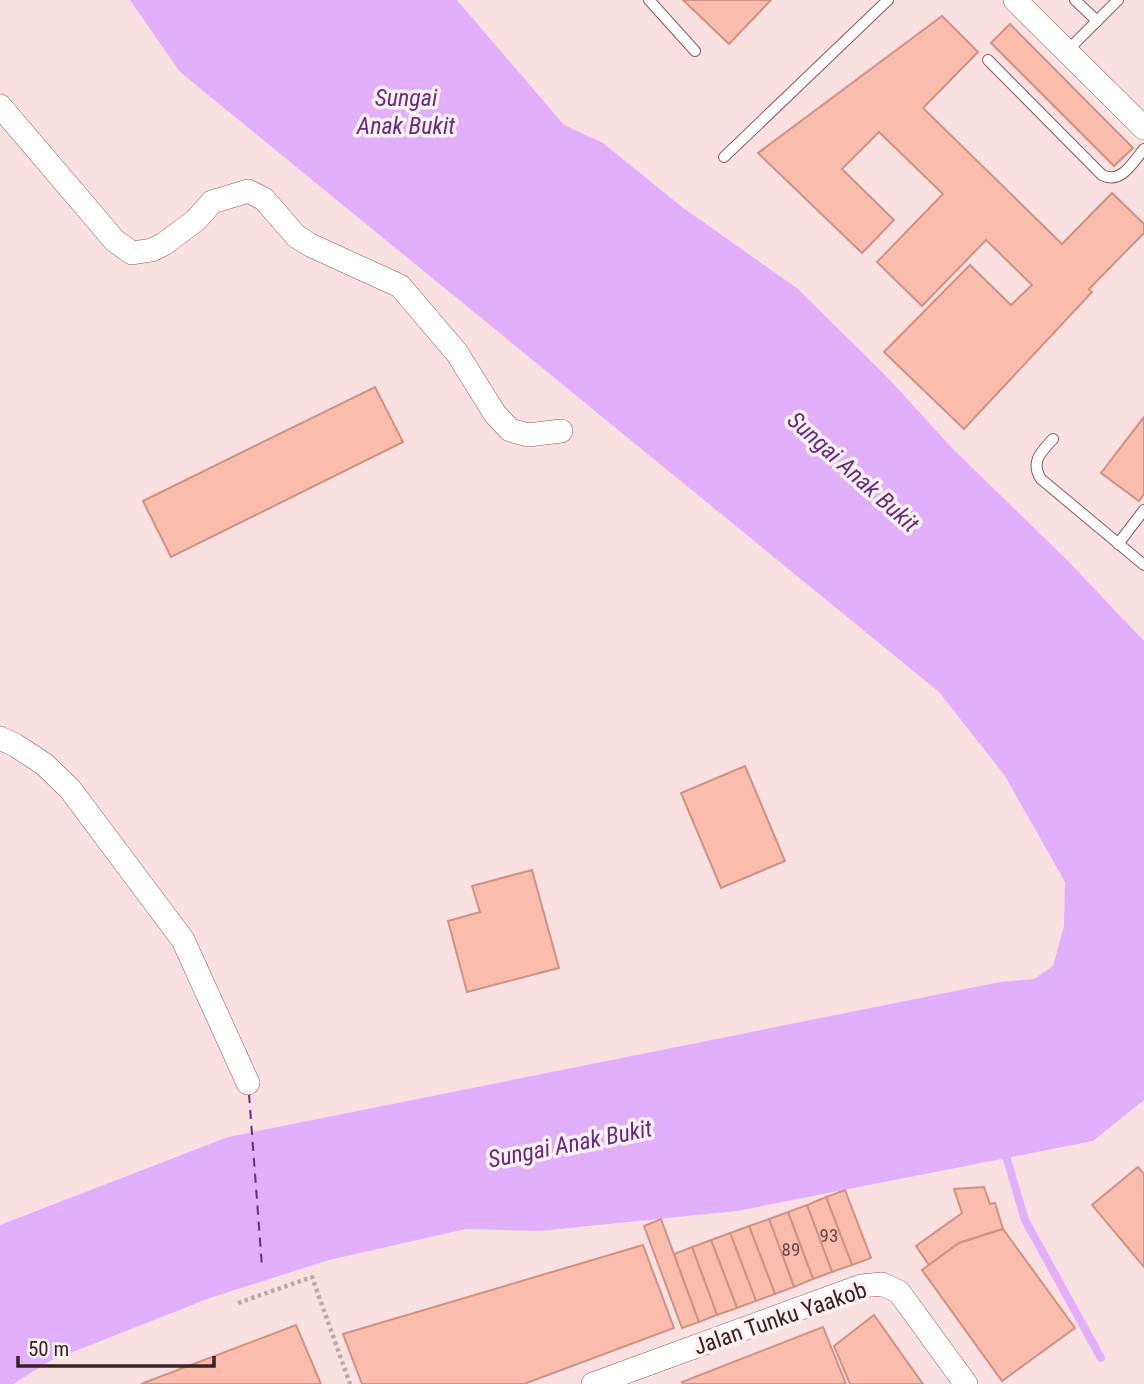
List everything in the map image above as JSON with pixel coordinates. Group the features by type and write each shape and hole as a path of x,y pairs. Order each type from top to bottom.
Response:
{"street":[{"path":"1015,0 1144,128"},
{"path":"0,106 115,241 132,253 152,250 164,244 196,220 212,202 248,191 264,199 296,236 310,245 400,286 457,353 495,414 510,430 528,435 561,431"},
{"path":"0,738 44,764 70,789 183,940 248,1083"},
{"name":"Jalan Tunku Yaakob","path":"593,1384 861,1286 882,1284 899,1292 966,1384"}],"lane":[{"path":"649,0 695,51"},
{"path":"724,157 888,0"},
{"path":"1074,0 1097,21"},
{"path":"1067,51 1118,0"},
{"path":"988,60 1109,179 1120,176 1144,149"},
{"path":"1053,439 1039,453 1036,461 1036,471 1041,479 1144,565"},
{"path":"1118,544 1144,510"}],"path":[{"path":"238,1303 312,1277 350,1384"}],"water":[{"name":"Sungai Anak Bukit","path":"130,0 457,0 564,125 603,143 682,207 798,289 1144,641 1144,1100 1093,1141 737,1211 540,1231 466,1229 329,1260 210,1298 50,1361 13,1384 0,1384 0,1225 228,1137 1000,982 1034,979 1053,966 1064,926 1065,882 1005,776 939,692 180,72"}],"building":[{"path":"683,0 771,0 729,44"},
{"path":"942,16 978,52 923,108 1062,244 1112,193 1144,224 1144,233 1089,289 1092,292 964,429 884,352 970,265 1011,305 1032,285 986,240 922,306 877,262 943,194 879,132 842,169 894,220 862,253 758,153"},
{"path":"1010,24 1133,148 1114,166 991,43"},
{"path":"375,387 403,442 171,557 143,501"},
{"path":"1144,417 1144,494 1139,501 1101,473"},
{"path":"745,766 785,861 721,888 681,793"},
{"path":"532,870 559,968 467,992 448,921 480,912 472,886"},
{"path":"1138,1167 1144,1174 1144,1267 1092,1205"},
{"path":"984,1187 990,1204 995,1203 1003,1229 959,1243 929,1265 916,1246 962,1213 954,1189"},
{"path":"845,1190 871,1258 852,1265 826,1197"},
{"path":"826,1197 852,1265 832,1272 807,1205"},
{"path":"807,1205 832,1272 813,1279 788,1212"},
{"path":"788,1212 813,1279 794,1287 769,1219"},
{"path":"661,1219 699,1322 682,1328 644,1226"},
{"path":"769,1219 794,1287 775,1294 749,1226"},
{"path":"749,1226 775,1294 756,1301 730,1233"},
{"path":"1003,1229 1075,1328 1002,1381 922,1270 959,1243"},
{"path":"730,1233 756,1301 737,1308 711,1240"},
{"path":"711,1240 737,1308 717,1315 692,1247"},
{"path":"643,1245 674,1328 524,1384 362,1384 343,1334"},
{"path":"692,1247 717,1315 699,1322 674,1254"},
{"path":"874,1315 923,1384 850,1384 834,1346"},
{"path":"296,1325 321,1384 141,1384"},
{"path":"823,1327 846,1384 682,1382"}],"waterway":[{"path":"1004,1149 1025,1220 1101,1358"}],"ferry route":[{"path":"249,1094 262,1267"}]}
